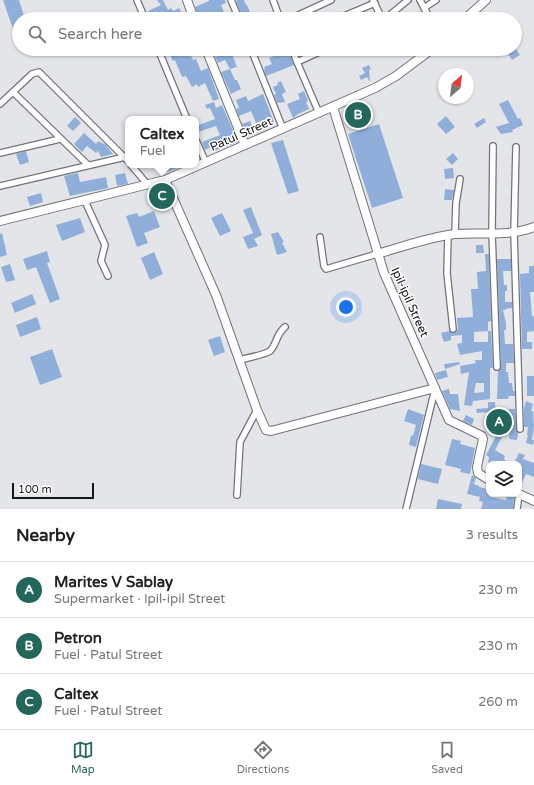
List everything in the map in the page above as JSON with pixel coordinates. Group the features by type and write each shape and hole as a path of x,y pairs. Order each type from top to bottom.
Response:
{"main road":[{"path":"186,0 191,12"},
{"path":"473,12 486,0"},
{"path":"209,56 245,145"},
{"name":"Patul Street","path":"199,166 319,113 396,76 423,56"},
{"name":"Ipil-ipil Street","path":"332,106 384,273 449,420 482,436 483,439 477,467 478,473 486,478"},
{"name":"Patul Street","path":"0,221 148,185 166,180 194,168"},
{"path":"166,180 216,295 257,410 266,430 271,431 435,388"},
{"path":"377,254 451,235 514,233 534,227"},
{"path":"522,495 534,500"}],"street":[{"path":"138,0 142,12"},
{"path":"231,0 236,12"},
{"path":"274,0 278,12"},
{"path":"305,12 331,0"},
{"path":"397,0 400,6"},
{"path":"393,12 408,0"},
{"path":"420,0 426,12"},
{"path":"424,8 436,0"},
{"path":"352,12 374,2 380,12"},
{"path":"161,56 186,116"},
{"path":"254,56 283,128"},
{"path":"295,56 319,113"},
{"path":"297,62 310,56"},
{"path":"0,104 32,74 39,72 125,158"},
{"path":"13,92 88,165"},
{"path":"0,153 60,138"},
{"path":"493,146 492,233 498,367"},
{"path":"199,147 206,163"},
{"path":"516,147 514,233 520,429"},
{"path":"0,186 88,165 125,159"},
{"path":"134,168 148,185"},
{"path":"453,329 447,273 451,235 460,179"},
{"path":"85,200 105,245 101,261 108,276"},
{"path":"320,237 324,266 326,268 377,254"},
{"path":"239,360 269,352 279,333 285,327"},
{"path":"406,509 435,388"},
{"path":"237,495 239,446 257,410"},
{"path":"517,509 519,497"}],"building":[{"path":"3,0 19,0 23,12 12,12 12,26"},
{"path":"157,0 163,0 168,10 171,8 173,11 179,8 181,12 148,12 161,5"},
{"path":"225,0 226,3 221,5 224,12 197,12 195,7 209,1"},
{"path":"244,0 250,12 240,12 236,1"},
{"path":"170,56 191,56 193,60 196,59 201,71 208,68 219,99 213,101 205,83 198,87 197,84 192,87 186,76 182,77 175,60 173,61"},
{"path":"233,56 237,67 230,69 225,60 218,63 215,57"},
{"path":"274,56 290,56 294,65 266,76 264,67 272,64 269,58"},
{"path":"509,56 518,56 512,60"},
{"path":"369,65 371,69 369,70 370,82 367,77 361,80 359,76 365,73 362,68"},
{"path":"230,69 241,89 231,94 221,72"},
{"path":"281,81 286,92 282,94 285,102 277,103 274,95 276,94 273,87 278,85 277,83"},
{"path":"304,91 309,109 293,118 287,104 300,99 298,94"},
{"path":"263,94 274,122 269,125 266,119 256,123 251,111 239,116 236,109 239,108 236,100 246,96 248,101"},
{"path":"508,100 518,119 520,118 523,125 512,130 513,132 501,134 496,127 509,123 499,104"},
{"path":"214,102 216,108 222,105 238,142 225,147 224,146 215,151 213,146 205,150 202,142 220,135 216,126 199,132 199,125 215,119 210,108 207,109 205,105"},
{"path":"446,116 455,127 446,134 437,124"},
{"path":"75,117 81,123 73,131 67,126"},
{"path":"484,118 486,122 477,128 474,124"},
{"path":"250,121 255,134 247,136 242,124"},
{"path":"379,124 403,198 372,208 348,134"},
{"path":"84,133 96,144 98,141 106,145 113,154 101,157 98,151 96,153 87,146 82,152 74,144"},
{"path":"283,140 299,191 288,194 271,143"},
{"path":"26,151 29,162 20,165 16,154"},
{"path":"453,153 458,159 452,165 446,159"},
{"path":"166,168 178,168 167,172"},
{"path":"453,168 454,178 445,179 444,169"},
{"path":"78,173 80,182 106,177 108,188 70,196 64,176"},
{"path":"125,173 128,184 117,186 115,175"},
{"path":"163,188 167,200 161,201 158,189"},
{"path":"445,189 454,190 452,200 444,200"},
{"path":"41,193 43,202 30,206 27,197"},
{"path":"251,207 262,235 254,239 258,246 248,249 243,237 253,233 243,210"},
{"path":"154,211 160,227 144,233 148,243 137,247 126,216 137,213 139,217"},
{"path":"222,213 231,231 220,236 211,218"},
{"path":"80,218 85,232 62,241 56,225"},
{"path":"278,232 284,242 282,243 287,252 277,255 271,234"},
{"path":"2,233 7,255 0,257 0,234"},
{"path":"476,245 483,245 484,253 476,253"},
{"path":"47,251 50,262 47,263 60,299 50,303 36,267 27,270 23,259"},
{"path":"154,252 163,274 150,280 141,258"},
{"path":"485,254 489,254 491,321 488,322 488,331 491,331 493,368 490,368 490,399 473,401 472,406 464,405 469,372 461,374 460,366 476,363 475,360 482,360 482,351 460,355 457,344 462,343 462,335 451,336 451,340 444,342 441,333 449,331 452,333 456,332 458,329 457,318 473,317 471,289 478,289 477,272 486,271","holes":["488,331 488,342 474,342 474,332","476,383 484,383 484,392 474,393"]},
{"path":"497,259 511,259 511,271 503,271 504,285 507,285 507,291 505,291 505,302 512,302 512,308 503,310 506,323 506,330 504,330 505,344 513,344 514,363 506,363 506,372 508,372 509,383 512,383 515,396 509,396 508,399 497,399 498,371 501,367"},
{"path":"10,264 15,280 6,282 1,267"},
{"path":"529,266 534,266 534,292 530,292 532,316 534,316 534,331 527,332 527,342 532,342 532,349 522,349 520,274 529,273"},
{"path":"32,294 36,304 15,313 11,303"},
{"path":"37,317 41,329 20,337 16,325"},
{"path":"220,336 225,352 214,356 208,340"},
{"path":"52,349 62,377 40,385 30,357"},
{"path":"459,362 460,364 445,369 444,364"},
{"path":"446,370 448,377 437,380 435,373"},
{"path":"527,376 534,376 534,396 527,396"},
{"path":"449,389 450,394 458,394 460,411 450,409 442,391"},
{"path":"526,401 533,404 531,411 533,411 534,427 532,440 534,440 533,445 526,443 528,427 524,427 524,409"},
{"path":"488,402 495,402 496,416 489,416 488,412 477,413 476,409 488,408"},
{"path":"408,409 424,415 416,447 409,445 411,435 413,436 416,425 404,421"},
{"path":"509,409 515,409 516,429 518,433 517,440 509,439 511,420 495,450 505,456 504,459 506,461 488,461 489,457 486,455 497,434 502,436 502,420 508,420"},
{"path":"466,415 474,419 472,425 463,421"},
{"path":"452,439 461,441 460,444 475,448 470,474 460,472 461,469 445,465"},
{"path":"519,453 525,455 523,459 534,463 534,477 526,474 522,483 522,461 515,461"},
{"path":"421,464 442,469 438,484 418,479"},
{"path":"472,475 476,478 474,484 486,488 486,497 506,500 506,497 514,497 513,509 481,509 483,502 479,501 480,497 467,494"},
{"path":"438,499 462,504 461,509 436,509"}],"place":[{"name":"Petron","path":"358,115"},
{"name":"Caltex","path":"162,196"},
{"name":"Marites V Sablay","path":"499,422"}]}
